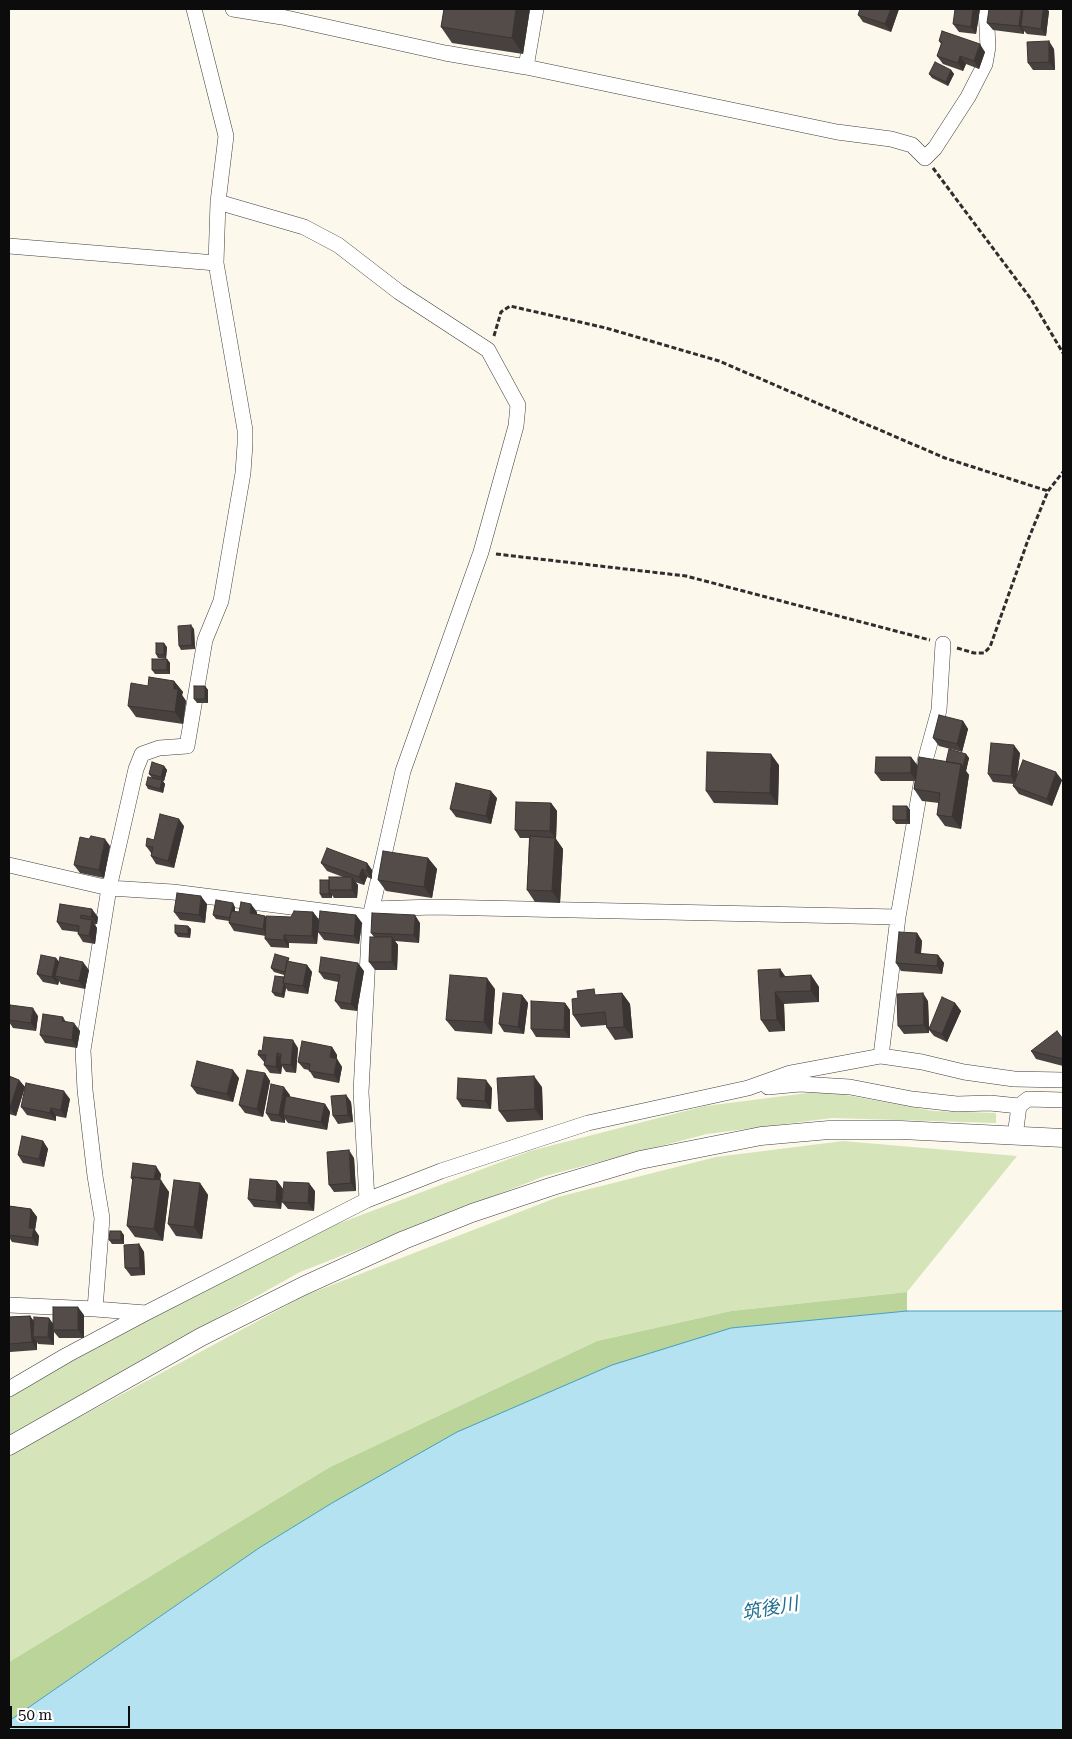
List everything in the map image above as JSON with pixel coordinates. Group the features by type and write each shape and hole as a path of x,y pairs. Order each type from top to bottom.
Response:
{"street":[{"path":"95,1309 102,1218 85,1090 83,1050 109,888 136,769 142,754 159,748 187,746 205,640 221,601 243,473 245,437 216,263 218,202 226,136 194,9"},
{"path":"232,9 282,17 445,53 837,132 891,139 912,145 925,158 935,148 968,97 985,64 988,47 986,9"},
{"path":"526,68 536,9"},
{"path":"218,202 304,227 338,245 399,292 488,350 518,405 516,426 480,552 402,771 371,913 361,1092 367,1200"},
{"path":"9,246 216,263"},
{"path":"881,1056 898,918 925,760 939,710 943,644"},
{"path":"9,864 109,888 173,892 371,913 434,907 898,918"},
{"path":"9,1389 67,1355 146,1313 367,1200 441,1171 588,1124 748,1088 790,1073 881,1056 922,1062 964,1072 1014,1079 1063,1080"},
{"path":"748,1088 800,1084 850,1087 912,1100 1019,1106"},
{"path":"1014,1136 1019,1106 1028,1099 1063,1100"},
{"path":"9,1446 201,1337 303,1286 404,1240 472,1213 640,1160 761,1136 829,1130 901,1130 1063,1138"},
{"path":"9,1305 146,1313"}],"path":[{"path":"925,158 1031,299 1063,353"},
{"path":"488,350 501,312 510,306 606,328 719,361 945,458 1048,491"},
{"path":"480,552 686,576 974,653 984,653 990,647 1028,540 1048,491 1063,472"}],"green space":[{"path":"824,1091 933,1111 996,1113 996,1123 832,1118 707,1134 545,1176 300,1272 9,1435 9,1397 43,1375 290,1242 530,1151 705,1106"},
{"path":"843,1141 1017,1156 907,1292 731,1311 597,1341 330,1467 9,1662 9,1455 306,1295 558,1197 716,1157"},
{"path":"907,1292 907,1311 731,1328 332,1503 259,1548 9,1721 9,1662 330,1467 597,1341 731,1311"}],"water":[{"name":"筑後川","path":"907,1311 1063,1311 1063,1730 9,1730 9,1721 259,1548 332,1503 457,1432 612,1365 731,1328"}],"building":[{"path":"444,9 516,9 512,38 441,27"},
{"path":"860,9 891,9 885,24 858,15"},
{"path":"955,9 973,9 971,27 953,24"},
{"path":"989,9 1021,9 1019,26 987,23"},
{"path":"1023,9 1043,9 1041,29 1021,26"},
{"path":"942,31 980,44 974,61 960,56 958,63 937,56 942,42 939,41"},
{"path":"1049,41 1049,62 1028,63 1027,42"},
{"path":"935,62 951,70 946,82 929,74"},
{"path":"191,625 192,645 179,646 178,626"},
{"path":"156,643 164,643 164,655 156,654"},
{"path":"152,659 167,659 167,670 152,670"},
{"path":"149,677 174,681 174,689 178,689 175,712 128,706 131,683 148,686"},
{"path":"194,686 205,686 205,699 194,699"},
{"path":"939,715 963,721 957,744 933,738"},
{"path":"991,743 1014,745 1011,776 988,774"},
{"path":"949,749 966,754 963,767 961,764 946,762"},
{"path":"707,752 771,754 770,793 706,791"},
{"path":"876,757 911,757 911,773 875,773"},
{"path":"919,757 961,764 952,817 937,815 940,793 914,789"},
{"path":"1023,760 1056,772 1047,799 1013,786"},
{"path":"152,762 164,766 161,777 149,774"},
{"path":"148,777 162,780 160,789 146,785"},
{"path":"456,783 491,791 486,816 450,809"},
{"path":"516,802 551,803 550,831 515,830"},
{"path":"893,806 907,806 907,820 893,820"},
{"path":"160,814 179,819 168,861 151,856 153,847 146,846 147,838 154,840"},
{"path":"91,836 105,839 99,870 74,865 80,837 89,839"},
{"path":"530,836 555,838 552,891 527,890"},
{"path":"327,848 367,863 367,871 362,869 359,877 321,863"},
{"path":"383,851 428,858 424,887 378,880"},
{"path":"329,877 352,877 352,890 329,890"},
{"path":"320,880 329,880 329,894 320,894"},
{"path":"177,893 201,896 199,915 174,912"},
{"path":"216,900 233,903 230,918 213,915"},
{"path":"241,902 251,904 250,913 265,916 263,929 229,923 231,911 239,912"},
{"path":"60,904 92,909 91,917 81,915 80,918 92,920 89,936 78,934 79,926 57,922"},
{"path":"294,911 313,912 312,936 284,935 284,940 265,939 266,916 291,917"},
{"path":"320,911 356,915 354,936 318,932"},
{"path":"372,913 415,915 414,935 371,933"},
{"path":"175,925 188,926 188,934 175,933"},
{"path":"899,932 917,933 915,953 938,955 937,966 896,963"},
{"path":"370,937 392,937 392,962 369,962"},
{"path":"275,954 289,958 285,972 271,968"},
{"path":"41,955 56,958 52,977 37,974"},
{"path":"60,957 83,962 79,981 55,976"},
{"path":"321,957 358,963 351,1004 335,1001 340,975 319,972"},
{"path":"287,961 307,965 303,986 283,983"},
{"path":"780,969 780,977 811,975 811,991 775,992 777,1020 761,1020 758,970"},
{"path":"450,975 487,978 484,1022 446,1020"},
{"path":"275,976 284,977 282,994 272,992"},
{"path":"594,989 595,995 622,993 624,1027 607,1028 605,1012 573,1015 572,999 578,998 577,991"},
{"path":"503,993 522,995 518,1027 499,1024"},
{"path":"923,993 924,1025 898,1026 897,994"},
{"path":"942,997 955,1003 942,1034 929,1029"},
{"path":"531,1001 565,1003 564,1030 531,1029"},
{"path":"10,1005 33,1008 31,1023 9,1020"},
{"path":"43,1014 63,1017 62,1021 74,1023 72,1040 40,1035"},
{"path":"1057,1031 1063,1039 1063,1059 1031,1051"},
{"path":"264,1037 293,1040 291,1065 280,1064 281,1054 277,1053 276,1067 264,1065 266,1055 258,1055 259,1050 262,1051"},
{"path":"302,1041 332,1047 330,1057 337,1059 334,1075 309,1071 310,1064 298,1062"},
{"path":"197,1061 233,1070 227,1094 191,1086"},
{"path":"247,1070 265,1073 257,1109 239,1105"},
{"path":"9,1076 19,1080 10,1108 9,1108"},
{"path":"534,1076 535,1109 499,1111 497,1078"},
{"path":"458,1078 486,1080 485,1101 457,1099"},
{"path":"26,1083 64,1091 61,1110 51,1108 50,1113 21,1107"},
{"path":"271,1084 284,1087 279,1115 266,1113"},
{"path":"346,1095 348,1115 333,1116 331,1096"},
{"path":"286,1096 325,1104 321,1122 283,1115"},
{"path":"22,1136 43,1141 39,1159 18,1155"},
{"path":"349,1150 351,1183 329,1185 327,1152"},
{"path":"133,1163 156,1166 154,1180 131,1178"},
{"path":"133,1177 161,1180 154,1229 127,1226"},
{"path":"250,1179 277,1181 276,1202 248,1199"},
{"path":"174,1180 200,1183 194,1227 168,1224"},
{"path":"284,1182 309,1183 308,1203 282,1202"},
{"path":"9,1206 31,1209 29,1228 34,1228 32,1238 9,1235"},
{"path":"110,1231 121,1231 121,1240 109,1240"},
{"path":"139,1244 140,1268 125,1268 124,1245"},
{"path":"53,1307 78,1307 78,1330 53,1330"},
{"path":"30,1316 32,1342 9,1344 9,1317"},
{"path":"34,1317 49,1318 48,1337 33,1337"}]}
